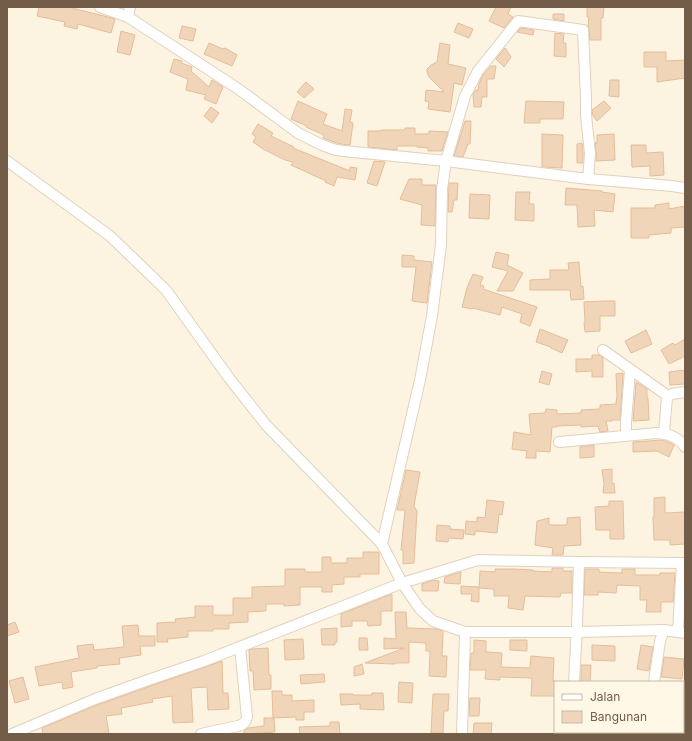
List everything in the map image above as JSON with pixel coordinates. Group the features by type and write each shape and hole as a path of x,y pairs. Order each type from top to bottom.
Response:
{"street":[{"path":"100,7 129,12 298,133 312,141 336,150 446,161 588,179 685,188"},
{"path":"382,544 420,380 432,316 441,244 442,189 446,161 465,96 478,71 518,21 583,30 586,115 590,154 588,179"},
{"path":"7,161 110,236 166,290 228,378 267,426 382,544 402,583 420,609 433,621 464,632 577,625 681,632 683,563 478,560 402,583 204,661 95,700 26,731 12,734"},
{"path":"603,350 668,396"},
{"path":"626,436 630,370"},
{"path":"668,396 685,392"},
{"path":"664,433 668,396"},
{"path":"559,442 664,433 674,436 685,447"},
{"path":"574,681 578,562"},
{"path":"654,681 660,642 664,630"},
{"path":"462,734 464,632"},
{"path":"201,734 242,725 246,721 247,716 240,647"}],"building":[{"path":"39,7 68,7 115,19 111,33 78,24 77,29 64,26 65,22 37,16"},
{"path":"496,7 511,7 508,14 513,17 504,28 489,21"},
{"path":"587,7 604,7 603,18 601,18 601,40 590,40"},
{"path":"553,14 564,14 564,21 553,19"},
{"path":"458,23 473,29 469,38 454,32"},
{"path":"182,26 196,29 193,41 179,38"},
{"path":"521,28 534,30 533,35 517,32"},
{"path":"121,31 135,35 130,55 117,52"},
{"path":"555,33 564,34 563,43 566,43 566,57 554,56"},
{"path":"209,43 223,49 225,48 237,55 232,66 204,54"},
{"path":"440,43 450,45 448,64 466,68 462,85 454,83 450,112 428,109 429,102 425,101 426,90 444,92 429,77 427,72 427,69 431,65 437,62"},
{"path":"505,48 511,57 504,67 496,59"},
{"path":"644,52 666,52 666,61 685,60 685,78 657,82 657,67 644,67"},
{"path":"174,59 182,61 181,63 192,67 191,71 209,87 212,80 223,87 216,104 204,99 206,95 186,90 188,79 170,72"},
{"path":"491,66 496,66 494,79 487,79 487,97 482,97 481,107 474,107 473,94 476,90 478,90 483,75"},
{"path":"610,80 619,80 619,97 609,96"},
{"path":"306,82 314,89 304,98 297,92"},
{"path":"298,101 327,114 323,124 342,131 345,109 352,110 350,122 353,123 350,145 340,144 323,138 324,135 291,119"},
{"path":"526,101 564,102 563,119 540,119 540,123 524,123"},
{"path":"604,101 611,108 597,121 593,116 592,110"},
{"path":"211,107 219,113 212,123 204,116"},
{"path":"465,121 471,121 470,144 468,144 463,157 454,156"},
{"path":"258,124 273,133 271,136 294,147 293,148 350,171 350,167 357,168 355,180 337,177 334,186 291,165 293,162 285,160 263,149 253,142 256,137 252,134"},
{"path":"405,128 415,128 415,134 429,134 429,131 448,132 442,151 428,151 428,148 417,146 397,146 397,150 368,147 368,131 405,130"},
{"path":"542,134 563,135 562,168 542,167"},
{"path":"614,134 615,160 596,161 595,143 597,143 597,135"},
{"path":"582,143 583,163 577,163 577,144"},
{"path":"631,145 646,145 646,153 663,152 664,175 650,176 650,166 632,167"},
{"path":"374,161 385,162 377,186 367,183"},
{"path":"409,179 422,179 422,185 436,185 435,226 421,225 422,205 400,199"},
{"path":"449,183 458,183 457,200 454,200 452,212 448,212"},
{"path":"566,188 602,191 615,194 613,212 594,210 595,226 578,227 577,205 565,205"},
{"path":"516,192 530,192 529,204 534,204 534,221 515,220"},
{"path":"470,194 490,195 489,219 469,218"},
{"path":"669,203 669,209 685,206 685,227 671,228 671,233 649,235 649,238 631,238 631,208 655,208 655,205"},
{"path":"496,252 509,255 507,265 523,273 513,291 497,291 508,271 492,267"},
{"path":"402,255 414,256 414,260 432,262 427,303 412,301 416,267 402,267"},
{"path":"579,262 581,287 583,286 584,299 571,300 570,290 530,290 530,280 550,279 550,270 569,270 568,263"},
{"path":"473,274 483,277 480,285 484,286 483,289 537,307 530,326 520,322 522,314 502,307 500,315 473,308 462,307 467,288"},
{"path":"615,301 615,316 600,316 600,331 585,332 584,302"},
{"path":"540,329 568,340 562,353 551,347 536,342"},
{"path":"646,330 652,344 631,353 625,341"},
{"path":"685,339 685,356 669,364 661,350 673,343 675,345"},
{"path":"592,355 599,355 603,358 603,377 592,377 592,371 576,372 576,359 592,359"},
{"path":"685,370 685,384 670,385 669,372"},
{"path":"542,371 552,374 549,385 539,382"},
{"path":"623,373 620,420 606,421 608,431 600,432 598,426 557,426 552,427 550,452 536,451 536,458 526,458 527,451 512,449 514,432 531,435 529,414 545,413 546,409 557,410 557,414 581,413 581,410 600,409 600,405 616,404 616,374"},
{"path":"636,382 647,389 649,420 633,421"},
{"path":"662,440 674,445 669,457 657,451 633,452 633,442"},
{"path":"594,445 594,457 580,458 580,447"},
{"path":"612,469 612,484 614,483 615,493 603,493 604,484 602,470"},
{"path":"406,470 420,472 414,506 417,511 414,563 403,564 403,550 401,550 405,510 397,510"},
{"path":"665,497 665,513 685,512 685,544 670,545 670,540 654,540 654,498"},
{"path":"487,500 504,502 502,515 499,514 497,533 475,531 475,535 465,534 466,521 477,522 477,517 485,518"},
{"path":"609,501 623,501 624,539 610,539 610,530 596,530 595,507 609,506"},
{"path":"580,517 581,545 564,546 563,555 552,555 553,548 535,545 537,521 549,518 549,525 567,525 567,518"},
{"path":"437,525 450,526 450,529 464,530 463,539 449,538 448,542 436,541"},
{"path":"363,552 379,552 379,574 360,574 360,577 344,577 344,584 332,585 332,592 322,592 322,587 300,587 300,605 284,606 284,604 266,604 266,611 248,612 248,622 229,623 229,629 213,629 213,631 188,631 188,637 167,639 168,642 157,642 157,623 176,622 175,619 195,617 195,606 213,606 213,615 233,615 233,598 252,598 252,587 285,586 285,569 305,569 305,572 322,572 322,557 331,557 331,563 347,563 347,558 363,558"},
{"path":"552,568 563,568 563,571 572,571 572,593 561,593 560,597 525,596 523,610 508,608 509,596 494,596 494,589 479,588 479,602 471,601 472,594 461,594 461,586 479,587 480,571 495,572 495,569 514,569 552,572"},
{"path":"585,569 599,569 599,572 622,573 622,569 635,569 635,575 660,575 660,573 675,573 673,602 661,602 661,612 646,612 647,600 640,600 640,586 617,585 616,593 598,592 598,595 584,595"},
{"path":"461,572 460,584 444,583 445,577"},
{"path":"433,580 439,581 438,591 422,591 422,584"},
{"path":"392,594 392,611 381,611 381,625 368,626 367,621 352,621 352,626 341,627 341,614"},
{"path":"395,612 406,612 407,628 436,629 443,631 442,656 447,656 446,677 429,676 430,651 426,651 426,643 409,642 409,663 365,663 404,648 384,649 384,638 396,639"},
{"path":"15,622 19,632 7,636 7,625"},
{"path":"138,625 139,636 155,636 155,646 140,646 141,655 119,658 120,664 97,666 97,668 71,672 73,687 63,689 62,682 39,686 35,667 79,658 77,646 93,644 94,650 124,647 122,626"},
{"path":"337,628 337,642 335,642 335,645 322,645 321,629"},
{"path":"359,638 367,638 368,650 359,650"},
{"path":"303,639 304,659 285,660 284,640"},
{"path":"474,640 486,641 486,652 502,653 501,667 530,668 531,656 554,658 554,696 531,696 532,678 500,677 500,680 485,679 486,670 470,670 471,653 474,653"},
{"path":"510,640 527,640 527,651 510,650"},
{"path":"592,645 615,646 615,661 592,660"},
{"path":"641,645 653,647 649,671 637,669"},
{"path":"268,648 271,689 254,690 253,671 250,671 249,650"},
{"path":"664,657 684,659 682,679 661,677"},
{"path":"222,661 223,693 228,693 229,709 208,710 207,687 191,688 193,722 173,723 172,696 152,699 153,702 121,708 122,714 106,716 109,734 43,734 42,728 97,705"},
{"path":"362,664 364,674 354,676 354,667"},
{"path":"581,665 591,665 590,681 581,681"},
{"path":"324,674 325,682 301,684 300,675"},
{"path":"23,677 29,699 15,703 9,681"},
{"path":"399,682 413,683 412,703 398,702"},
{"path":"272,691 282,691 282,695 292,695 292,701 314,700 314,712 304,712 304,720 296,720 296,717 273,718"},
{"path":"372,693 383,693 384,710 360,709 360,704 341,705 340,694 372,695"},
{"path":"433,694 449,694 448,711 444,711 443,733 431,733"},
{"path":"470,698 480,698 479,716 469,716"},
{"path":"264,718 274,718 275,732 244,734 244,731 248,728 264,726"},
{"path":"330,722 339,722 340,734 300,734 299,727 330,726"},
{"path":"474,723 492,723 491,734 473,734"}]}
